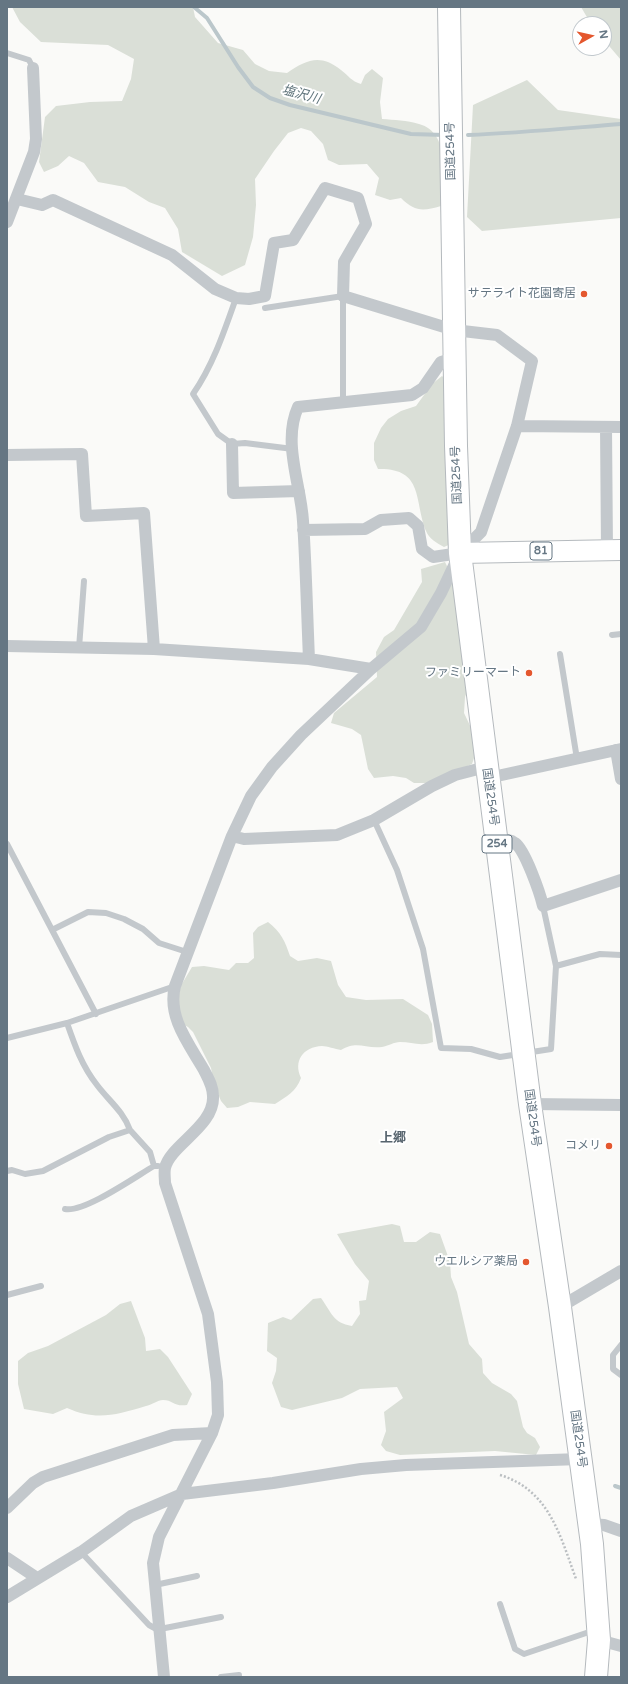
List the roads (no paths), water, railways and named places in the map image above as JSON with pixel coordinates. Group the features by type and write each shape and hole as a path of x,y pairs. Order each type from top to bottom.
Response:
{"highway":[{"name":"国道254号","path":"449,7 454,330 460,553 530,1104 560,1307 589,1524 599,1634 596,1677"}],"main road":[{"name":"81","path":"460,553 614,550"}],"street":[{"path":"7,222 34,152 36,139 33,68"},
{"path":"16,199 42,205 53,200 172,255 215,289 236,298 249,299 265,296 274,243 293,240 325,188 358,198 366,224 344,262 343,296 454,330 497,335 532,361 517,426 481,532 460,553 441,593 421,627 371,669 301,735 272,767 251,796 232,836 175,986 172,998 178,1024 210,1082 213,1096 211,1109 197,1130 160,1167 208,1314 217,1382 218,1415 212,1433 160,1537 153,1563 164,1677"},
{"path":"309,659 303,530 293,449 292,420 298,407 412,396 423,388 441,362 455,358"},
{"path":"517,426 621,427"},
{"path":"606,427 614,550"},
{"path":"232,444 233,493 299,491"},
{"path":"7,455 82,454 86,516 144,513 154,649"},
{"path":"303,530 365,529 381,520 408,518 418,526 422,549 433,557 460,553"},
{"path":"7,646 154,649 309,659 371,669"},
{"path":"232,836 244,839 337,835 374,820 432,786 455,775 487,772 618,750 621,779"},
{"path":"496,840 509,840 516,843 524,857 543,906 621,880"},
{"path":"530,1104 621,1105"},
{"path":"560,1307 621,1271"},
{"path":"7,1508 33,1483 49,1475 173,1435 212,1433"},
{"path":"7,1597 80,1552 131,1516 182,1494 273,1483 361,1469 406,1465 580,1459"},
{"path":"589,1524 604,1525 621,1531"},
{"path":"7,1558 37,1578"},
{"path":"599,1634 621,1646"}],"lane":[{"path":"7,53 29,60 33,68"},
{"path":"265,308 343,296 343,402"},
{"path":"236,298 222,339 204,378 193,394 218,434 232,444 293,449"},
{"path":"79,648 84,581"},
{"path":"612,635 621,634"},
{"path":"560,654 577,758"},
{"path":"374,820 397,870 423,949 441,1048 471,1049 500,1057 551,1049 556,966 543,906"},
{"path":"7,844 96,1014"},
{"path":"52,930 88,912 106,913 124,919 143,929 159,943 187,952"},
{"path":"556,966 600,954 621,955"},
{"path":"7,1038 67,1023 175,986"},
{"path":"65,1210 72,1211 92,1203 160,1167 150,1152 130,1130 126,1119 97,1085 78,1055 67,1023"},
{"path":"7,1171 12,1170 26,1174 43,1171 110,1137 130,1130"},
{"path":"7,1295 41,1286"},
{"path":"621,1345 612,1360 613,1369 621,1375"},
{"path":"80,1552 149,1625 160,1630 221,1617"},
{"path":"155,1585 196,1576"},
{"path":"500,1604 515,1649 524,1654 599,1634"},
{"path":"221,1677 239,1675"}],"waterway":[{"name":"塩沢川","path":"194,7 207,18 238,67 253,87 270,98 290,105 411,134 444,135"},
{"name":"塩沢川","path":"468,135 621,124"},
{"path":"615,1486 621,1488"}],"place":[{"name":"サテライト花園寄居","path":"584,294"},
{"name":"ファミリーマート","path":"529,673"},
{"name":"コメリ","path":"609,1146"},
{"name":"ウエルシア薬局","path":"526,1262"}],"district":[{"name":"上郷","path":"393,1139"}]}
